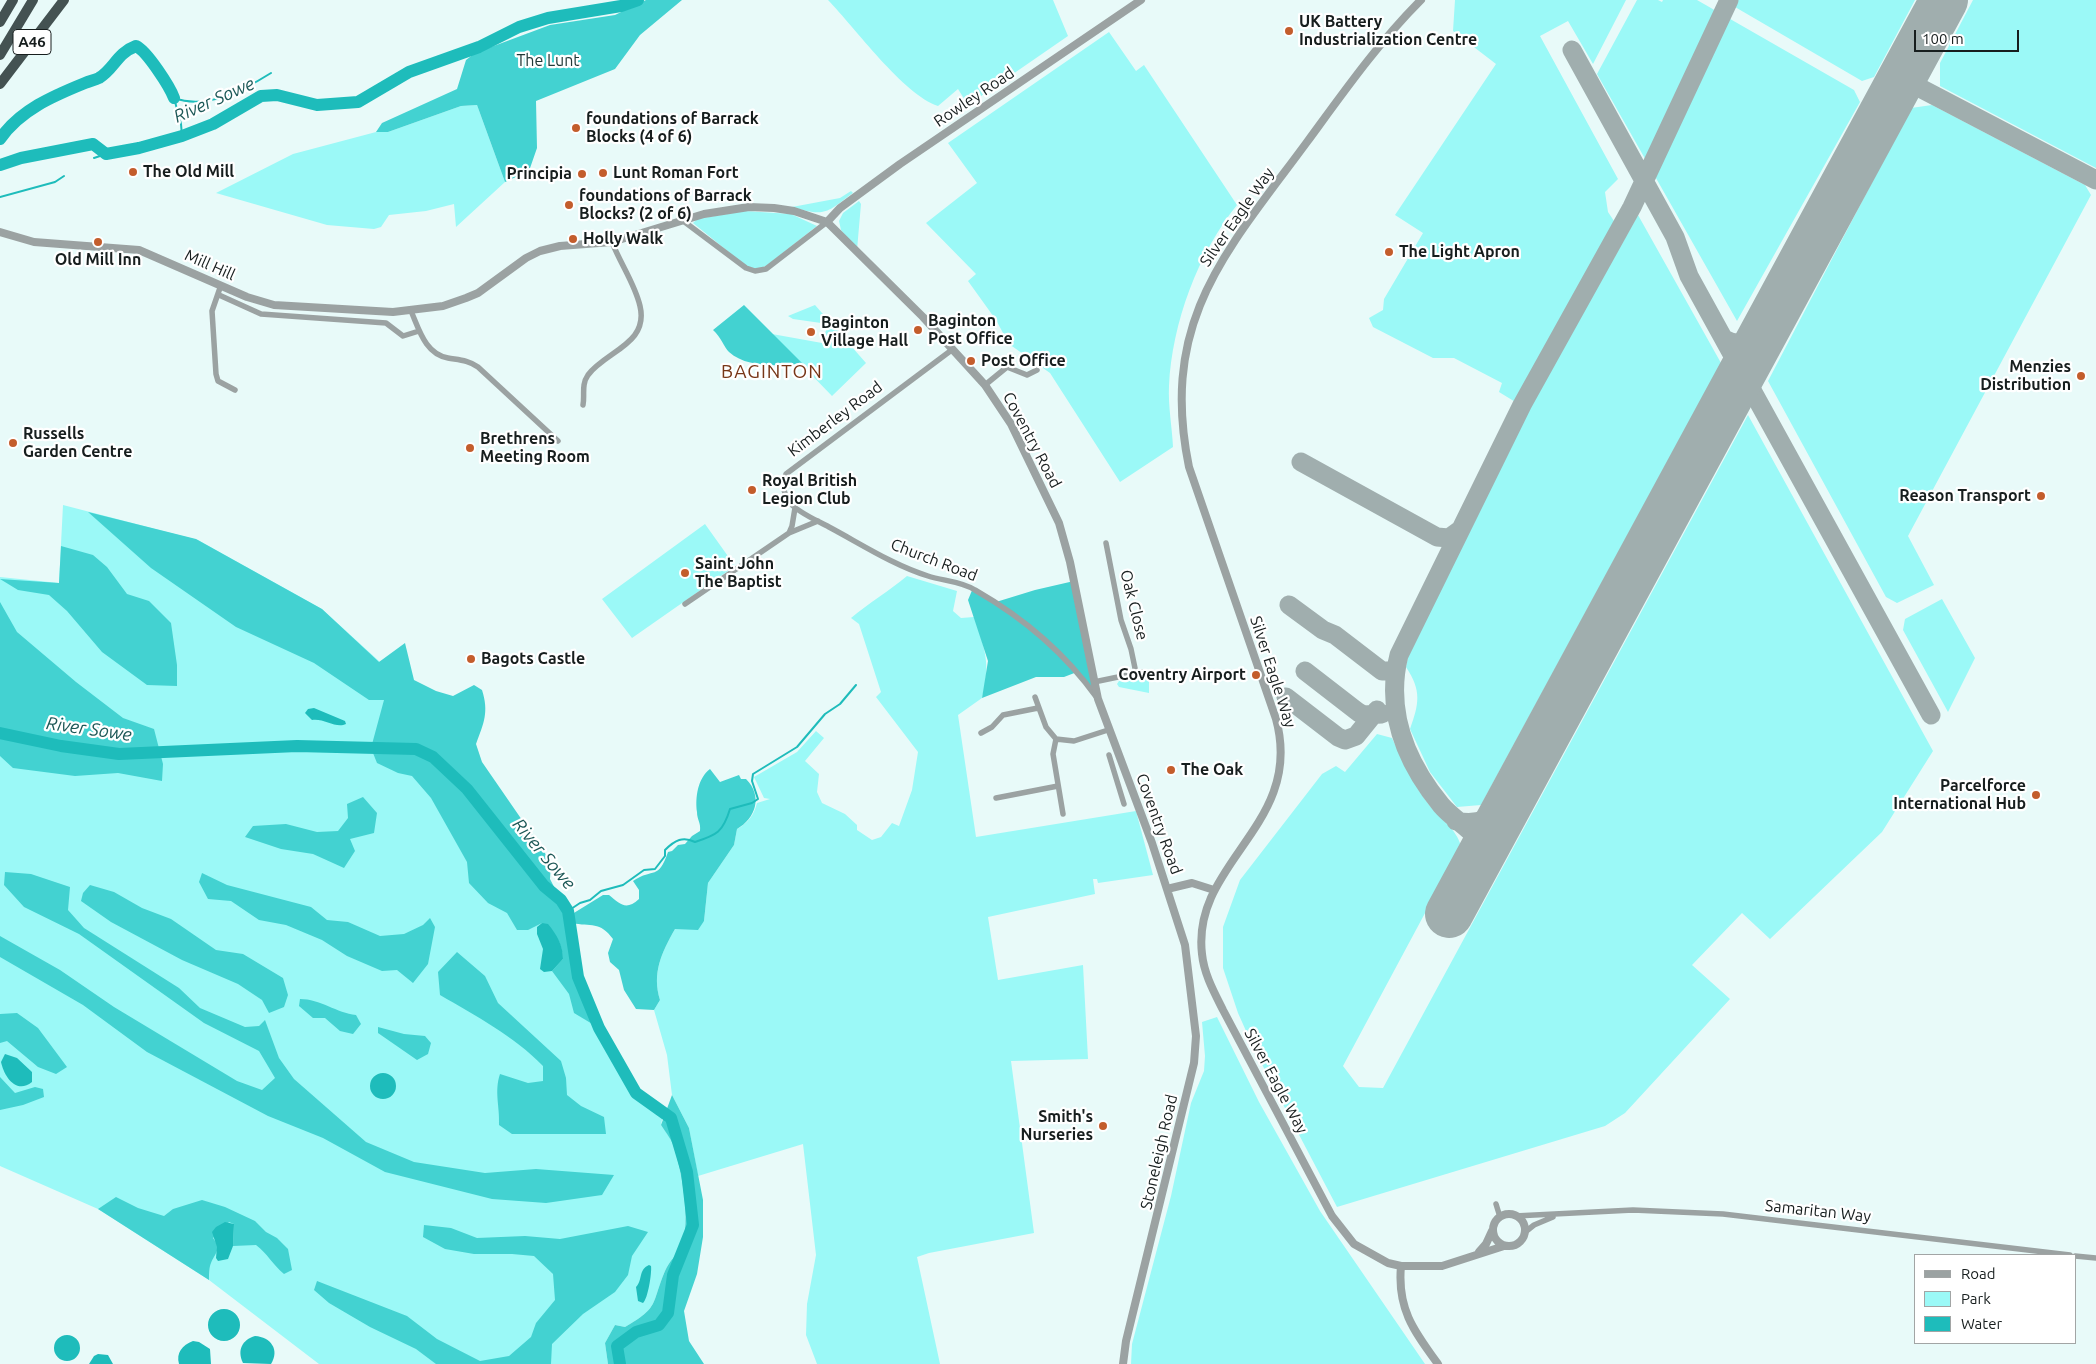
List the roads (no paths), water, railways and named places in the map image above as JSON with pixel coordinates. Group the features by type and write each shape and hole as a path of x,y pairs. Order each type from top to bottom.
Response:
{"highway":[{"path":"0,22 13,0"},
{"path":"0,55 33,0"},
{"name":"A46","path":"0,84 64,0"}],"street":[{"name":"Rowley Road","path":"827,222 840,208 900,164 1141,0"},
{"name":"Silver Eagle Way","path":"1421,0 1400,21 1364,65 1224,256 1202,298 1189,335 1182,378 1181,401 1184,442 1189,467 1274,711 1280,733 1282,753 1279,780 1269,805 1214,890 1202,922 1201,944 1204,966 1213,990 1340,1228 1354,1244 1367,1253 1401,1266 1442,1266 1479,1252 1504,1246"},
{"name":"Coventry Road","path":"411,311 443,306 478,293 526,258 540,251 560,246 612,242 682,220 749,208 774,208 794,211 827,222 954,349 985,384 1011,424 1059,523 1072,572 1098,700 1130,783 1185,945"},
{"path":"682,220 746,268 755,271 766,269 827,222"},
{"name":"Mill Hill","path":"0,232 21,240 34,242 100,245 138,250 221,285 274,304 394,312 411,311"},
{"path":"583,405 583,387 587,376 635,338 640,326 640,304 612,242"},
{"path":"221,285 212,311 216,374 218,381 235,390"},
{"name":"Mill Hill","path":"218,295 261,314 386,324 403,336 419,331"},
{"path":"411,311 419,331 429,347 440,356 468,361 478,367 558,440"},
{"name":"Kimberley Road","path":"818,521 796,508 785,494 783,485 786,474 835,435 954,349"},
{"path":"985,384 1007,367 1027,375 1038,370"},
{"path":"789,533 796,508"},
{"path":"686,604 789,533 818,521"},
{"name":"Church Road","path":"818,521 904,567 928,577 973,588 996,602 1056,650 1077,672 1098,700"},
{"name":"Oak Close","path":"1094,682 1139,672 1121,620 1106,544"},
{"path":"1035,697 1048,730 1056,739 1074,741 1108,730"},
{"path":"981,733 992,726 1003,715 1038,708"},
{"path":"1056,739 1053,754 1064,814"},
{"path":"1109,755 1124,804"},
{"path":"1118,786 1130,783"},
{"path":"996,798 1058,786"},
{"path":"1167,889 1200,884 1214,890"},
{"name":"Stoneleigh Road","path":"1123,1364 1126,1341 1194,1063 1196,1036 1185,945"},
{"path":"1496,1204 1500,1217"},
{"name":"Samaritan Way","path":"1515,1216 1633,1210 1723,1214 2062,1254"},
{"name":"Samaritan Way","path":"1524,1233 1544,1220 1563,1215"},
{"path":"1479,1252 1493,1231 1494,1223 1500,1217 1515,1216 1523,1223 1524,1233 1517,1244 1504,1246 1496,1240 1493,1231"},
{"path":"2076,1256 2096,1258"},
{"path":"1401,1266 1400,1284 1405,1312 1412,1327 1438,1364"}],"water":[{"path":"314,708 345,721 346,724 338,725 321,720 312,720 305,713 308,709"},
{"path":"542,923 548,924 557,936 561,945 563,959 552,971 544,972 540,969 543,949 537,934 537,927"},
{"path":"5,1054 17,1058 32,1072 32,1082 21,1086 16,1085 8,1078 1,1062"},
{"path":"383,1073 392,1077 396,1086 392,1095 383,1099 374,1095 370,1086 374,1077"},
{"path":"225,1222 234,1224 233,1246 228,1259 218,1261 216,1258 217,1247 212,1232 216,1227"},
{"path":"649,1265 651,1266 650,1279 643,1303 638,1301 636,1287 643,1270"},
{"path":"224,1309 236,1313 240,1325 236,1337 224,1341 212,1337 208,1325 212,1313"},
{"path":"67,1335 76,1339 80,1348 76,1357 67,1361 58,1357 54,1348 58,1339"},
{"path":"255,1336 266,1339 272,1345 275,1354 271,1364 243,1363 241,1358 242,1346 247,1340"},
{"path":"193,1341 199,1342 210,1349 211,1364 179,1364 179,1353 186,1345"},
{"path":"98,1354 108,1355 113,1364 89,1364 94,1356"}],"waterway":[{"name":"River Sowe","path":"0,165 21,158 93,144 106,154 139,148 182,136 213,124 261,96 277,95 317,105 358,102 409,72 479,47 519,27 548,18 621,6 638,0"},
{"path":"0,139 27,112 61,93 99,78 124,53 136,46 152,62 174,98"},
{"path":"174,98 199,102 212,100 237,92 271,73"},
{"path":"174,98 182,136"},
{"path":"94,158 106,154"},
{"path":"0,197 55,182 64,176"},
{"path":"568,911 580,903 590,900 601,891 623,885 644,870 655,869 665,856 665,850 676,841 687,839 695,842 714,835 722,828 730,809 752,803 758,799 752,781 753,774 797,747 825,714 840,704 856,685"},
{"name":"River Sowe","path":"0,733 61,746 119,754 297,746 416,749 433,757 467,789 544,886 561,900 568,911 578,977 599,1028 636,1093 671,1118 687,1172 693,1225 673,1275 668,1313 659,1325 636,1332 617,1346 620,1364"}],"place":[{"name":"UK Battery Industrialization Centre","path":"1289,31"},
{"name":"foundations of Barrack Blocks (4 of 6)","path":"576,128"},
{"name":"The Old Mill","path":"133,172"},
{"name":"Lunt Roman Fort","path":"603,173"},
{"name":"Principia","path":"582,174"},
{"name":"foundations of Barrack Blocks? (2 of 6)","path":"569,205"},
{"name":"Holly Walk","path":"573,239"},
{"name":"Old Mill Inn","path":"98,242"},
{"name":"The Light Apron","path":"1389,252"},
{"name":"Baginton Post Office","path":"918,330"},
{"name":"Baginton Village Hall","path":"811,332"},
{"name":"Post Office","path":"971,361"},
{"name":"Menzies Distribution","path":"2081,376"},
{"name":"Russells Garden Centre","path":"13,443"},
{"name":"Brethrens Meeting Room","path":"470,448"},
{"name":"Royal British Legion Club","path":"752,490"},
{"name":"Reason Transport","path":"2041,496"},
{"name":"Saint John The Baptist","path":"685,573"},
{"name":"Bagots Castle","path":"471,659"},
{"name":"Coventry Airport","path":"1256,675"},
{"name":"The Oak","path":"1171,770"},
{"name":"Parcelforce International Hub","path":"2036,795"},
{"name":"Smith's Nurseries","path":"1103,1126"}],"district":[{"name":"BAGINTON","path":"772,372"}],"park label":[{"name":"The Lunt","path":"548,61"}]}
